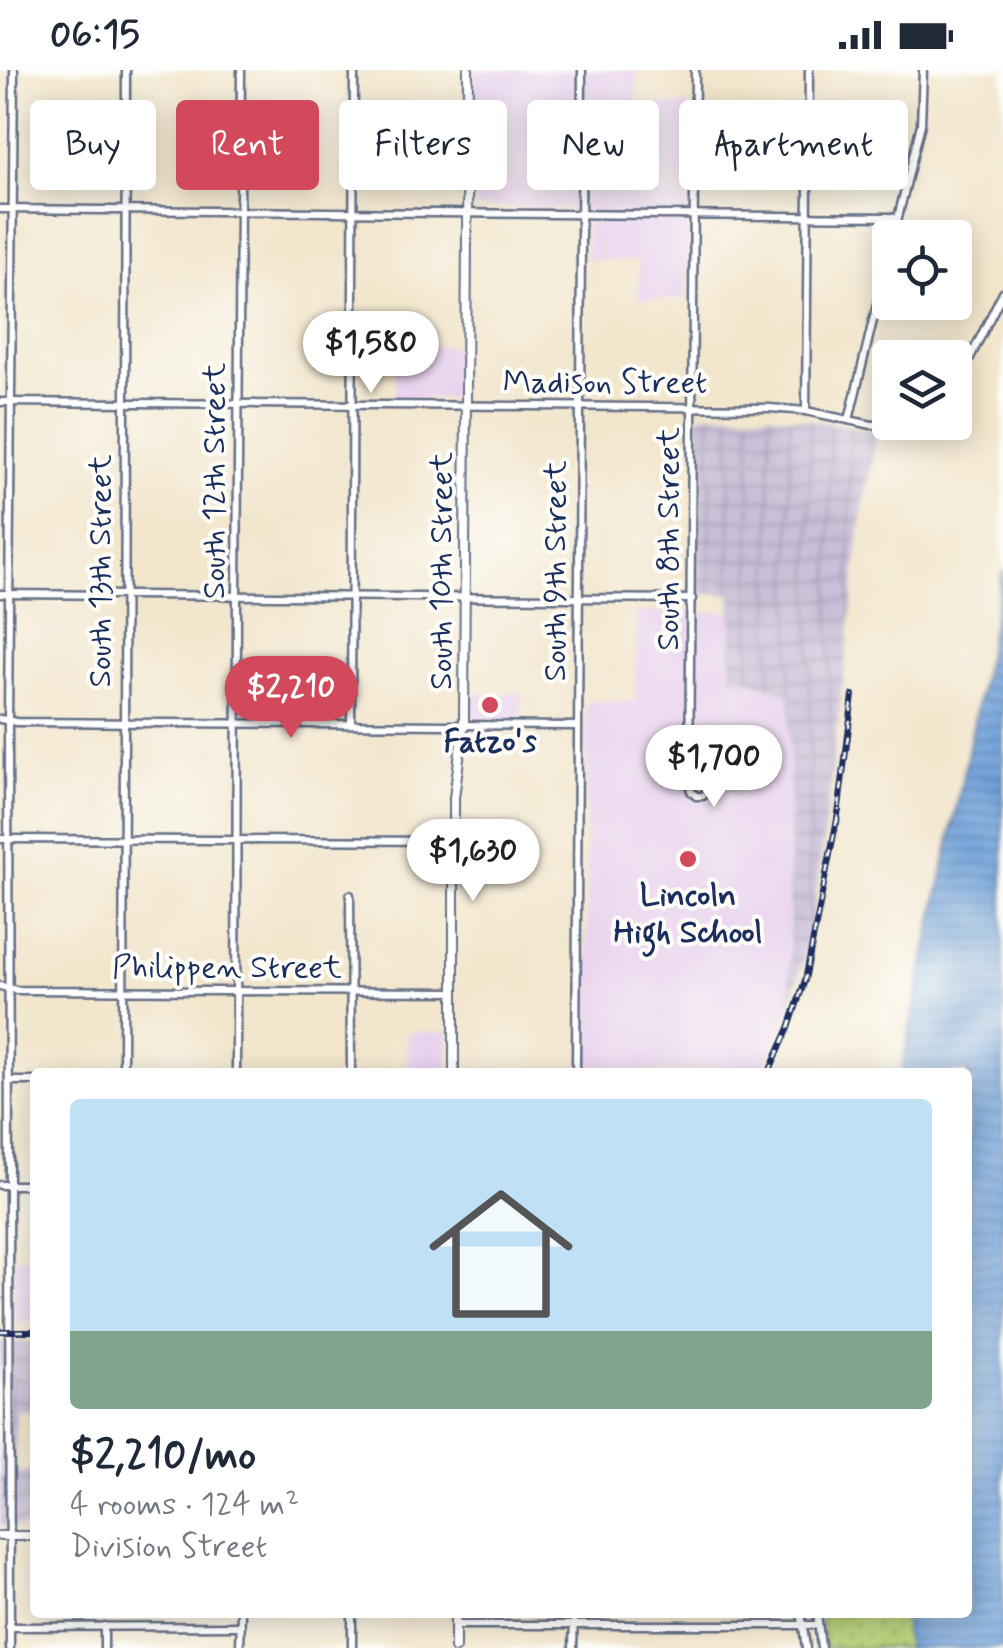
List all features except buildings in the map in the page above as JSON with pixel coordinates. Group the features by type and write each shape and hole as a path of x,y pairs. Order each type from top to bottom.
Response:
{"street":[{"path":"10,1648 4,1536 4,1185 9,1081 4,987 4,720 14,70"},
{"name":"South 13th Street","path":"122,1068 126,70"},
{"name":"South 12th Street","path":"236,1068 241,70"},
{"path":"351,723 354,70"},
{"name":"South 10th Street","path":"454,1068 454,798 464,725 468,70"},
{"name":"South 9th Street","path":"576,1068 582,70"},
{"name":"South 8th Street","path":"690,768 710,780 712,786 702,796 691,791 690,768 695,70"},
{"path":"806,411 809,70"},
{"path":"0,209 898,219 921,124 922,70"},
{"path":"972,354 1003,292"},
{"path":"849,420 873,320"},
{"name":"Madison Street","path":"0,402 770,408 806,411 872,425"},
{"path":"5,594 692,599"},
{"path":"4,720 577,726"},
{"path":"4,839 454,841"},
{"path":"350,895 351,1068"},
{"name":"Philippen Street","path":"4,987 454,992"},
{"path":"9,1081 30,1081"},
{"path":"4,1185 30,1184"},
{"path":"4,1536 30,1536"},
{"path":"240,1648 241,1618"},
{"path":"352,1618 352,1648"},
{"path":"455,1618 455,1648"},
{"path":"574,1618 574,1648"},
{"path":"802,1618 806,1648"},
{"path":"817,1618 821,1648"},
{"path":"455,1625 818,1625"},
{"path":"104,1626 104,1648"},
{"path":"10,1627 241,1626"}],"shaded area":[{"path":"474,70 637,70 637,100 527,100 527,190 659,190 659,105 679,105 679,190 688,190 687,299 639,299 638,261 586,260 585,209 475,207 475,190 507,190 507,100 474,100"},
{"path":"412,346 459,346 457,398 395,399 395,364 412,363"},
{"path":"705,413 770,414 872,430 872,440 876,440 863,505 812,927 790,1007 790,696 751,679 731,677 732,594 702,596 698,592 698,417"},
{"name":"Lincoln High School","path":"637,612 732,612 731,677 751,679 790,696 790,1007 764,1068 587,1068 586,702 635,701"},
{"path":"470,693 522,693 521,723 471,721"},
{"path":"407,1032 448,1032 448,1068 407,1068"},
{"path":"15,1257 30,1257 30,1322 15,1322"},
{"path":"0,1342 30,1342 30,1411 16,1411 16,1472 30,1472 30,1527 0,1527"}],"green space":[{"path":"821,1618 904,1618 907,1648 824,1648"}],"water":[{"path":"1003,570 1003,1648 907,1648 904,1618 972,1618 972,1068 902,1068"}],"railway":[{"path":"837,823 853,695"},
{"path":"771,1068 805,980 839,809"},
{"path":"0,1331 30,1331"}],"place":[{"name":"Fatzo's","path":"490,705"},
{"name":"Lincoln High School","path":"688,859"}]}
